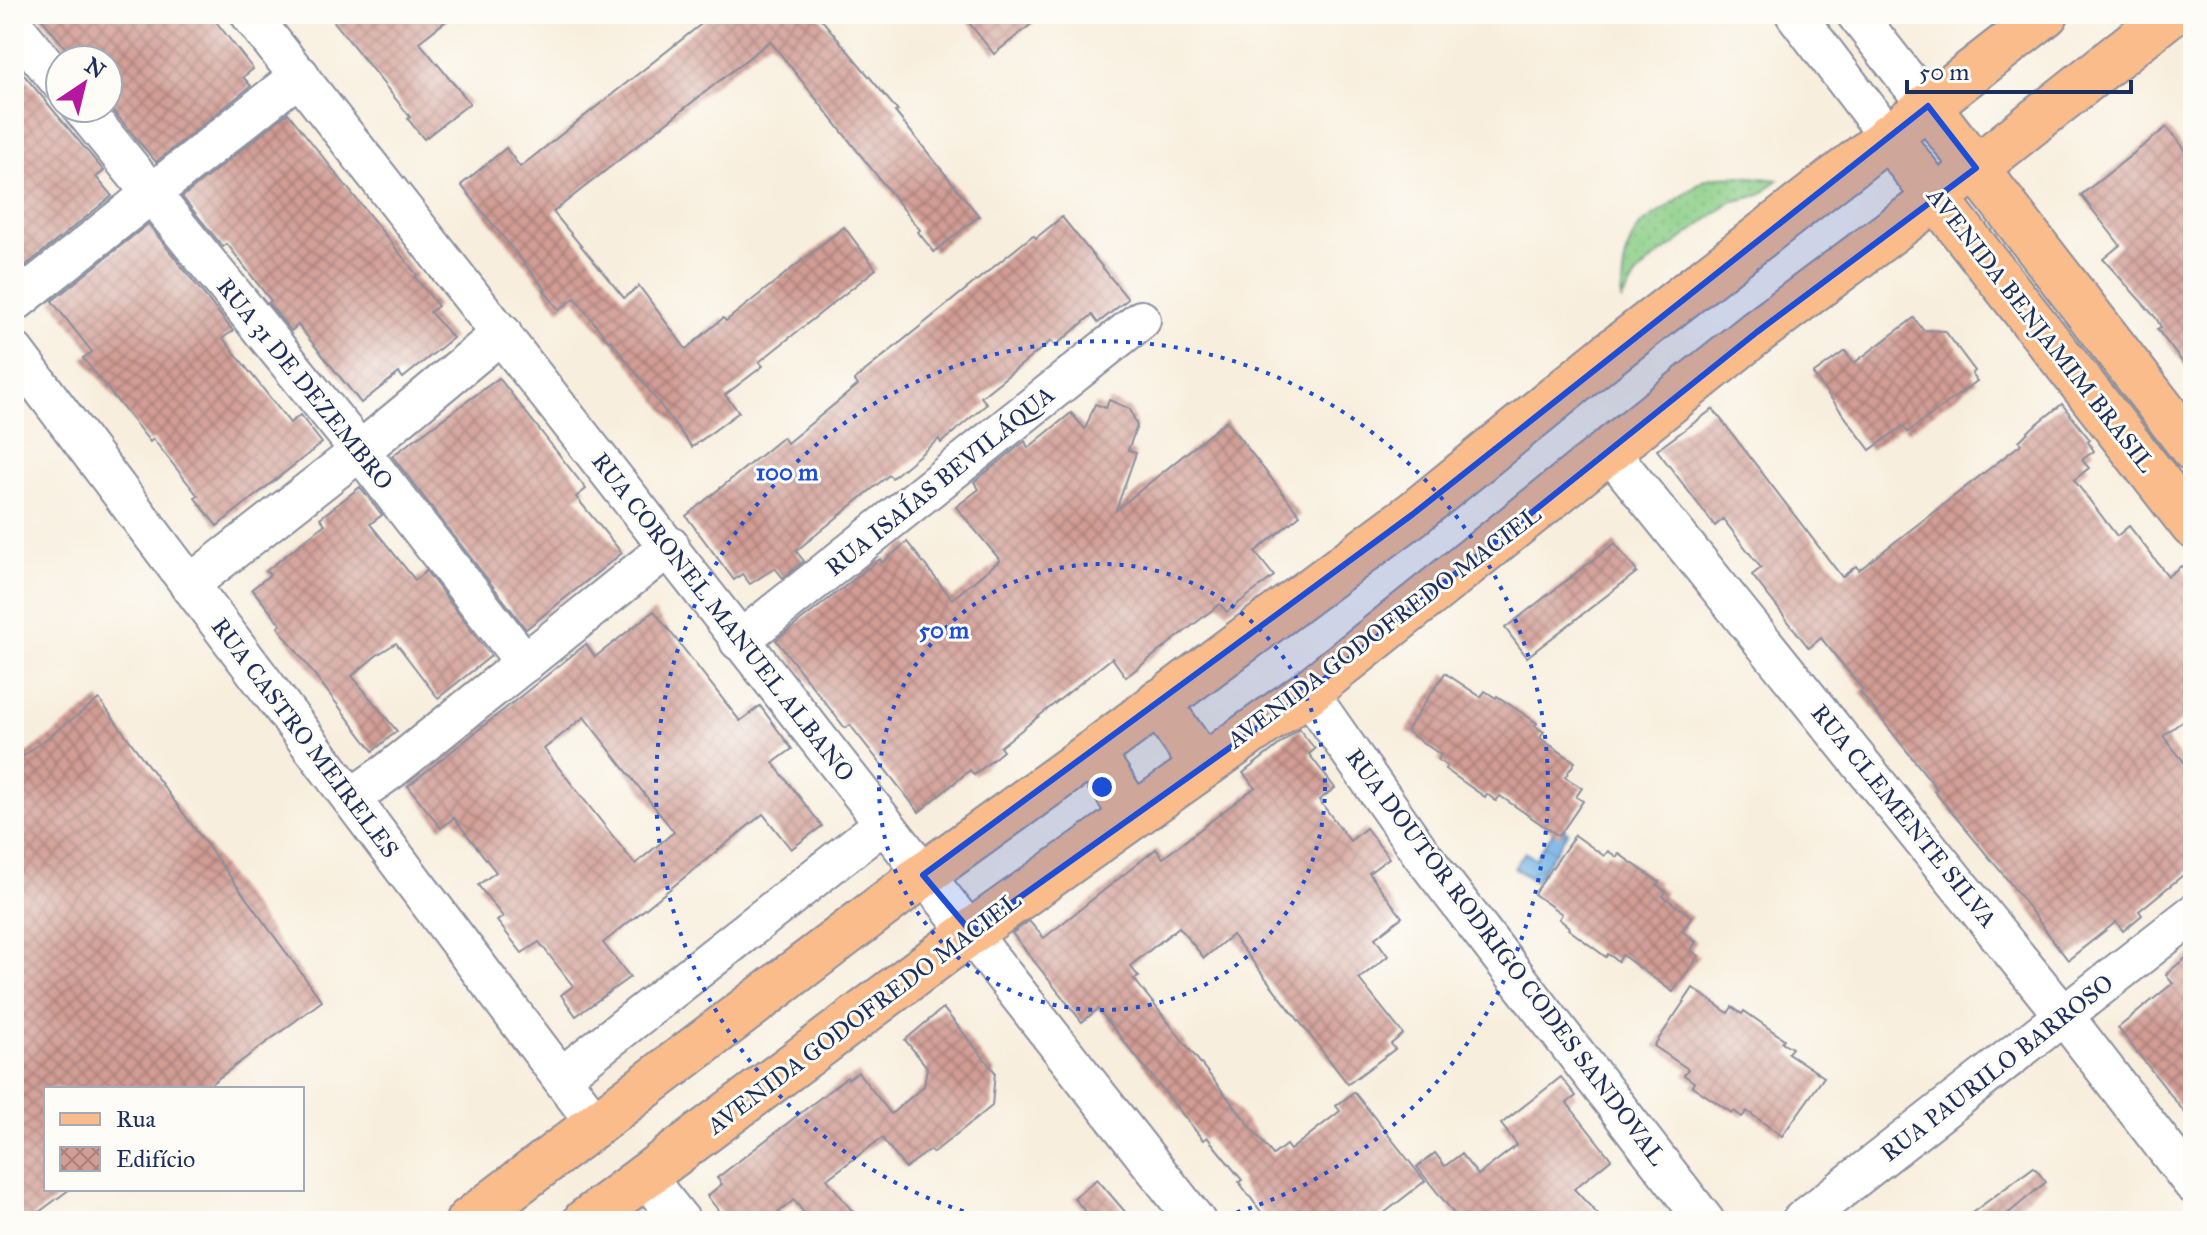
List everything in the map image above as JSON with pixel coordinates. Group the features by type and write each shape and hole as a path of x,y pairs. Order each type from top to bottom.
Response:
{"main road":[{"path":"468,1221 923,875 1413,514 1608,355 2046,14"},
{"name":"AVENIDA GODOFREDO MACIEL","path":"585,1221 971,932 1308,692 1757,332 1976,168 2170,14"},
{"name":"AVENIDA BENJAMIM BRASIL","path":"1928,106 2193,449"},
{"name":"AVENIDA BENJAMIM BRASIL","path":"1888,136 2193,526"},
{"path":"1158,702 1202,765"},
{"path":"1092,753 1133,816"}],"street":[{"name":"RUA CORONEL MANUEL ALBANO","path":"250,14 1196,1221"},
{"path":"1795,14 1888,136"},
{"path":"1856,14 1928,106"},
{"path":"14,26 44,63"},
{"path":"14,303 300,75"},
{"name":"RUA 31 DE DEZEMBRO","path":"95,124 360,451 525,663"},
{"name":"RUA ISAÍAS BEVILÁQUA","path":"739,641 1141,320"},
{"path":"189,585 360,451 502,333"},
{"name":"RUA CASTRO MEIRELES","path":"14,351 596,1124"},
{"name":"RUA CLEMENTE SILVA","path":"1610,452 2064,1016 2193,1184"},
{"path":"351,798 670,546"},
{"name":"RUA DOUTOR RODRIGO CODES SANDOVAL","path":"1308,692 1423,856 1705,1221"},
{"path":"561,1077 883,824"},
{"name":"RUA PAURILO BARROSO","path":"1801,1221 2193,914"},
{"path":"645,1176 681,1221"}],"highlighted area":[{"path":"1928,106 1976,168 1757,332 1308,692 971,932 923,875 1413,514"}],"green space":[{"path":"1742,176 1778,180 1760,195 1731,202 1649,263 1637,275 1621,301 1627,252 1641,225 1705,180"}],"water":[{"path":"1558,824 1568,832 1535,882 1514,868 1525,852 1535,859"}],"building":[{"path":"38,14 210,14 253,69 243,77 251,86 156,162 124,124 124,44 62,44"},
{"path":"328,14 455,14 419,42 470,103 424,139"},
{"path":"714,14 817,14 898,111 895,112 979,216 934,252 918,232 920,230 770,41 553,212 624,298 639,286 686,349 844,227 876,269 759,362 763,366 725,395 739,412 692,447 575,298 559,310 461,185 506,148 520,167"},
{"path":"962,14 1044,14 994,54"},
{"path":"14,63 44,99 44,124 65,124 104,171 96,177 112,196 14,275"},
{"path":"288,113 417,275 415,277 438,306 430,312 453,338 403,378 399,373 361,403 298,325 291,331 227,244 223,247 182,197"},
{"path":"2167,127 2193,160 2193,376 2157,329 2161,327 2156,318 2103,259 2120,245 2081,195"},
{"path":"1062,217 1128,299 1098,323 1092,315 1055,346 1051,341 981,397 987,404 941,443 939,439 892,478 889,475 796,551 804,561 783,578 775,568 750,584 742,574 734,580 686,516 783,437 787,443 858,385 854,380 1033,235 1036,238"},
{"path":"148,224 233,331 223,338 290,423 300,415 322,443 217,526 195,498 198,496 153,439 150,442 83,358 92,352 52,301"},
{"path":"1914,318 1923,330 1945,331 1975,371 1972,374 1977,381 1908,432 1903,426 1870,450 1813,374 1845,351 1854,363"},
{"path":"499,378 586,489 576,497 622,553 526,629 392,456"},
{"path":"1109,400 1130,409 1137,426 1128,450 1136,453 1116,510 1226,421 1300,515 1255,552 1274,576 1227,612 1220,604 1126,677 1112,658 1000,747 1003,751 974,775 970,770 919,812 850,725 845,728 776,640 880,559 882,563 907,542 952,599 1000,560 956,507 979,489 974,482 1025,441 1028,448 1071,413 1085,429 1095,404 1106,408"},
{"path":"2062,404 2090,440 2088,442 2094,451 2082,460 2089,468 2074,480 2117,536 2129,526 2168,576 2181,566 2193,581 2193,713 2163,736 2193,773 2193,867 2139,911 2142,915 2123,931 2116,922 2068,960 2007,879 1934,791 1937,789 1860,692 1863,690 1821,638 1809,648 1752,575 1761,568 1723,519 1715,526 1657,450 1713,409 1842,577 1856,566 1859,570 2021,444 2019,441 2032,428"},
{"path":"360,487 382,515 370,524 415,580 426,571 491,656 438,698 396,643 377,655 352,676 397,731 373,751 252,589 270,575 266,571 325,524 320,518"},
{"path":"1615,543 1637,572 1527,657 1505,628"},
{"path":"654,611 740,721 760,706 792,749 773,763 822,826 791,849 763,814 603,943 630,977 576,1016 561,995 573,986 539,942 522,953 497,921 503,917 478,885 496,872 454,818 441,828 408,786 586,644 595,657","holes":["584,717 674,832 635,864 544,749"]},
{"path":"1445,673 1481,697 1485,691 1497,696 1537,723 1535,726 1544,732 1540,738 1575,762 1565,777 1582,788 1576,797 1583,801 1559,836 1500,796 1496,801 1487,794 1485,797 1445,769 1447,766 1438,760 1441,755 1406,731"},
{"path":"99,699 322,1001 207,1087 44,1087 44,1191 67,1191 27,1221 14,1221 14,763"},
{"path":"1299,729 1315,749 1309,754 1335,788 1319,800 1350,841 1366,828 1389,858 1369,873 1402,917 1375,938 1388,956 1359,979 1403,1034 1391,1044 1395,1049 1348,1084 1232,935 1204,958 1179,927 1130,966 1139,977 1134,979 1273,1155 1286,1145 1290,1150 1340,1111 1336,1106 1354,1092 1425,1181 1374,1221 1268,1221 1239,1182 1242,1180 1207,1137 1203,1140 1098,1009 1082,1022 1012,933 1029,921 1044,938 1156,849 1163,858 1255,787 1243,773"},
{"path":"1575,835 1604,856 1608,851 1617,857 1619,854 1659,882 1657,885 1666,892 1663,896 1692,917 1682,931 1696,942 1691,950 1699,956 1673,992 1622,955 1618,961 1608,954 1606,957 1568,929 1559,919 1562,914 1534,894"},
{"path":"2193,952 2193,1123 2118,1028 2173,983 2166,974"},
{"path":"1693,988 1728,1013 1732,1007 1742,1014 1744,1011 1784,1039 1782,1042 1792,1048 1788,1053 1824,1077 1782,1136 1747,1111 1742,1117 1734,1111 1732,1113 1692,1086 1694,1082 1684,1075 1688,1069 1654,1046"},
{"path":"943,1008 995,1072 992,1106 933,1153 930,1150 905,1168 882,1138 827,1179 860,1221 810,1221 794,1200 768,1221 727,1221 707,1196 722,1184 717,1178 847,1077 858,1072 891,1114 924,1086 927,1067 905,1040"},
{"path":"1561,1077 1576,1096 1567,1103 1611,1159 1574,1189 1604,1221 1460,1221 1417,1167 1435,1153 1445,1166 1461,1154 1478,1175 1517,1145 1501,1124"},
{"path":"2034,1167 2046,1182 1999,1221 1961,1221"},
{"path":"1097,1179 1133,1221 1093,1221 1074,1198"}]}
